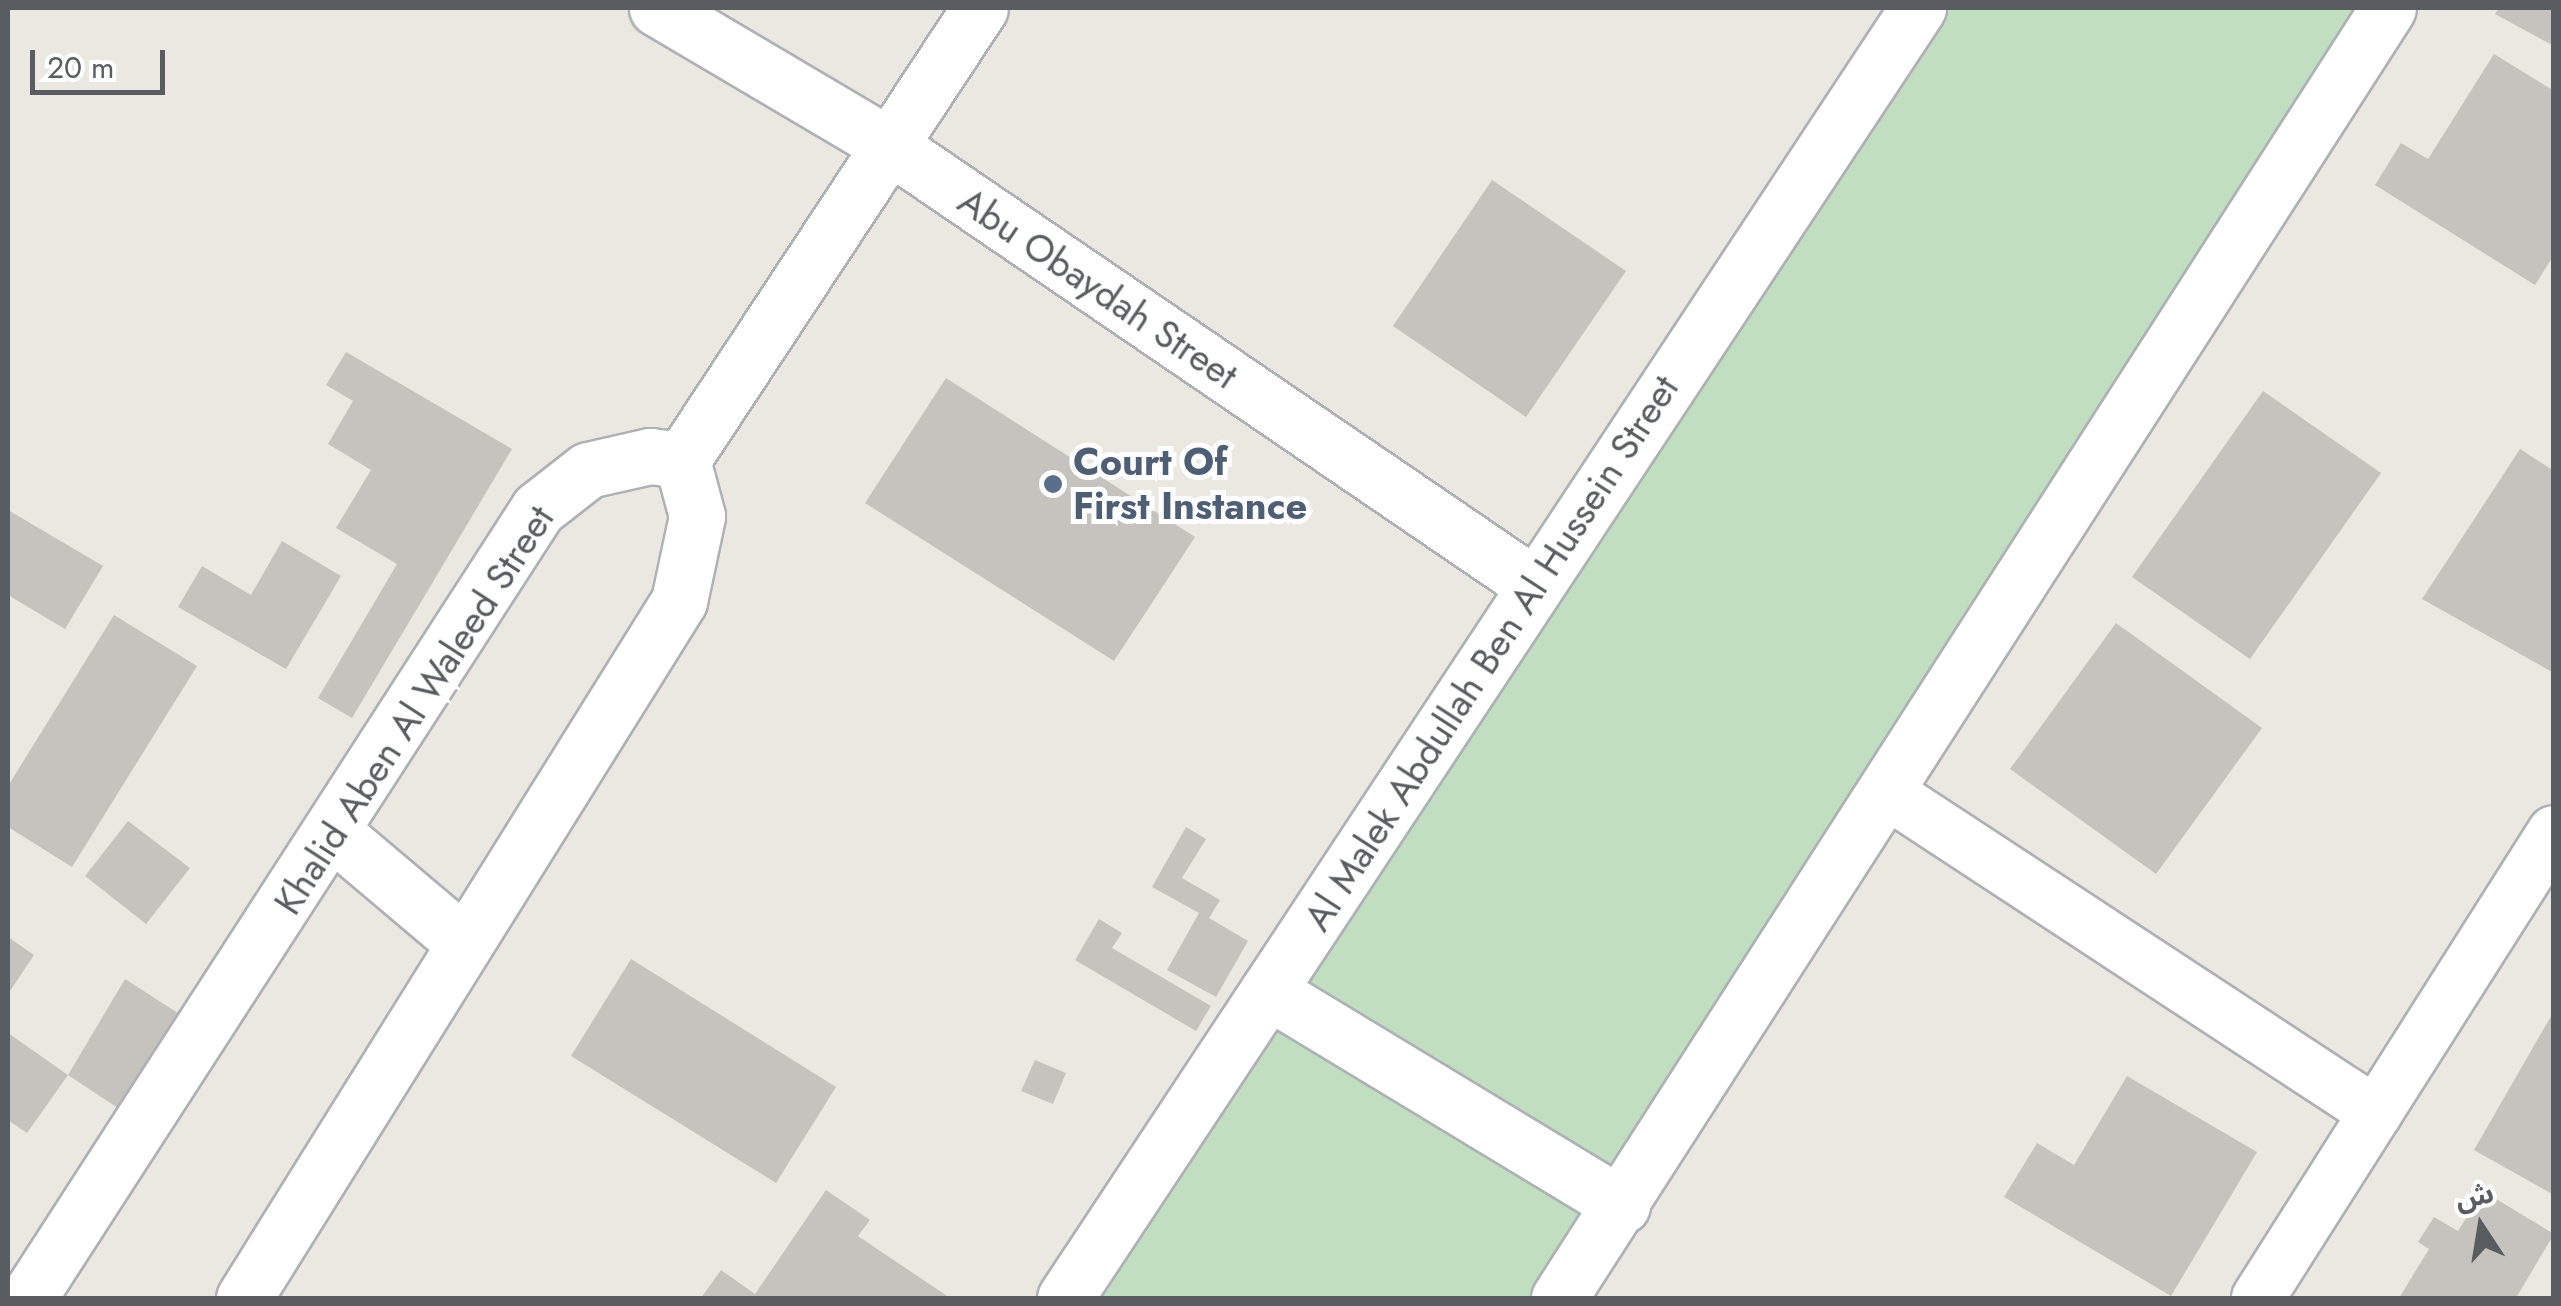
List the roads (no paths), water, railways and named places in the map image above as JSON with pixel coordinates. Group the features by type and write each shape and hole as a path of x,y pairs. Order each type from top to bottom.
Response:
{"street":[{"name":"Abu Obaydah Street","path":"657,8 890,146 1531,583"},
{"path":"244,1298 680,601 697,516 682,460 980,8"},
{"name":"Al Malek Abdullah Ben Al Hussein Street","path":"1064,1298 1531,583 1918,8"},
{"path":"1558,1298 1622,1205 2388,8"},
{"name":"Khalid Aben Al Waleed Street","path":"28,1298 335,834 538,509 588,470 650,456 682,460"},
{"path":"1885,791 2376,1112"},
{"path":"2258,1298 2554,832"},
{"path":"335,834 465,944"},
{"path":"1268,991 1622,1205"}],"place":[{"name":"Court Of First Instance","path":"1053,484"}]}
